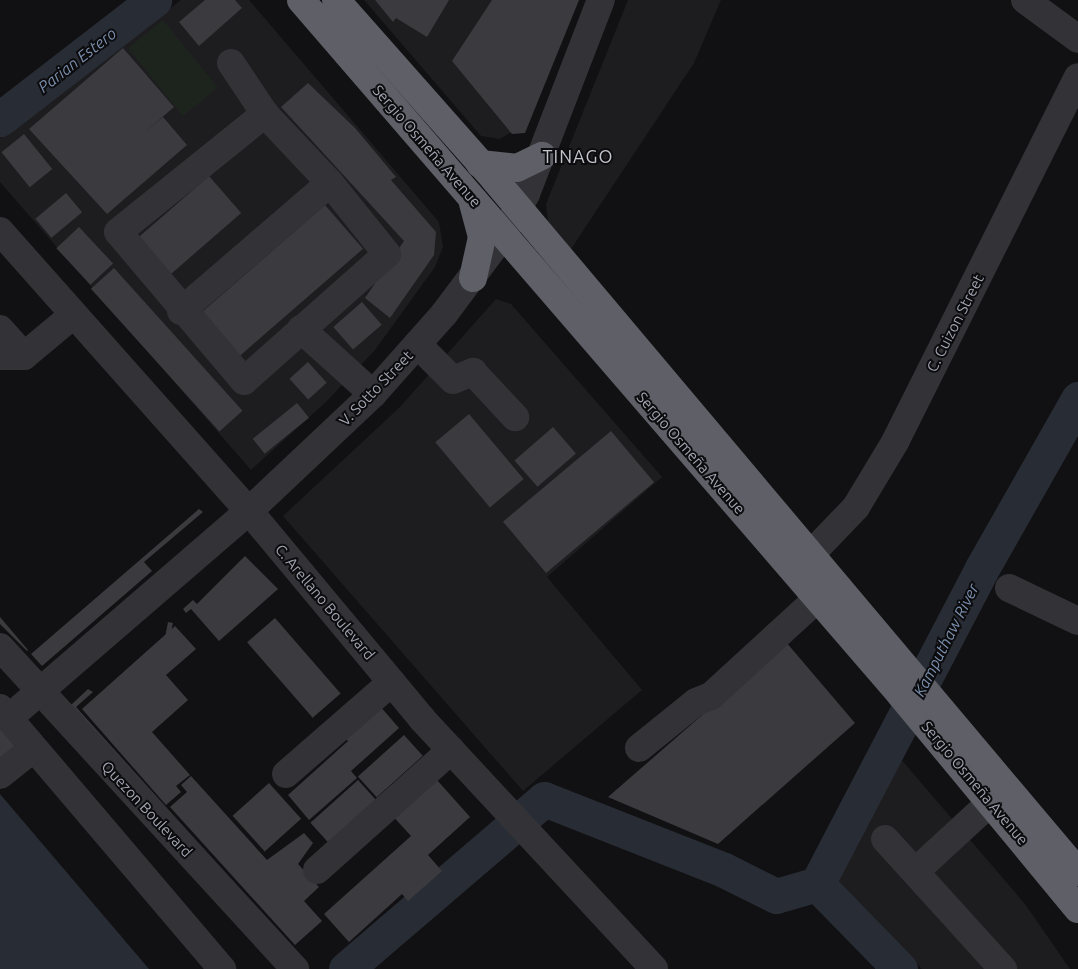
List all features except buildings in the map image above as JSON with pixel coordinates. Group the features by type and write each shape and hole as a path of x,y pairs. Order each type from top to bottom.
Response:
{"highway":[{"name":"Sergio Osmeña Avenue","path":"300,0 817,599 906,683"},
{"name":"Sergio Osmeña Avenue","path":"336,0 518,208 811,554 906,683 940,723 1078,872"},
{"path":"480,164 517,168 542,156"},
{"path":"471,198 482,237 478,270 505,259 531,266"},
{"name":"Sergio Osmeña Avenue","path":"940,723 991,802 1078,909"}],"street":[{"name":"V. Sotto Street","path":"4,713 40,692 249,511 373,394 418,345 504,235 542,156 601,0"},
{"path":"1025,0 1078,39"},
{"path":"231,63 265,114 330,183 387,254 244,381 181,312 118,232 265,114"},
{"name":"C. Cuizon Street","path":"811,554 856,507 895,442 1078,77"},
{"path":"181,312 330,183"},
{"name":"C. Arellano Boulevard","path":"0,231 72,316 249,511 392,682 452,750 549,852 654,969"},
{"path":"0,330 12,356 72,316"},
{"path":"301,329 373,394"},
{"path":"418,345 453,380 473,372 515,417"},
{"path":"1009,588 1078,620"},
{"path":"639,748 696,702 711,696 817,599"},
{"name":"Quezon Boulevard","path":"0,647 295,969"},
{"path":"286,774 392,682"},
{"path":"4,713 222,969"},
{"path":"0,775 34,748"},
{"path":"317,870 452,750"},
{"path":"917,870 991,802"},
{"path":"885,839 917,870 1003,969"}],"shaded area":[{"path":"181,0 249,0 439,222 443,247 435,267 375,350 326,402 251,470 0,182 0,138"},
{"path":"364,0 570,0 516,129 500,139 481,136"},
{"path":"628,0 721,0 694,63 569,252 548,223 546,204"},
{"path":"163,20 218,88 183,116 128,48"},
{"path":"496,299 511,304 662,477 547,577 642,690 523,791 283,516 400,407"},
{"path":"900,758 1025,904 1070,969 922,969 829,873"},
{"path":"0,794 149,969 0,969"}],"waterway":[{"name":"Parian Estero","path":"0,119 154,0"},
{"name":"Kamputhaw River","path":"817,884 981,570 1078,399"},
{"path":"346,969 544,799 724,870 776,896 817,884"},
{"path":"817,884 900,969"}],"district":[{"name":"TINAGO","path":"578,156"}]}
